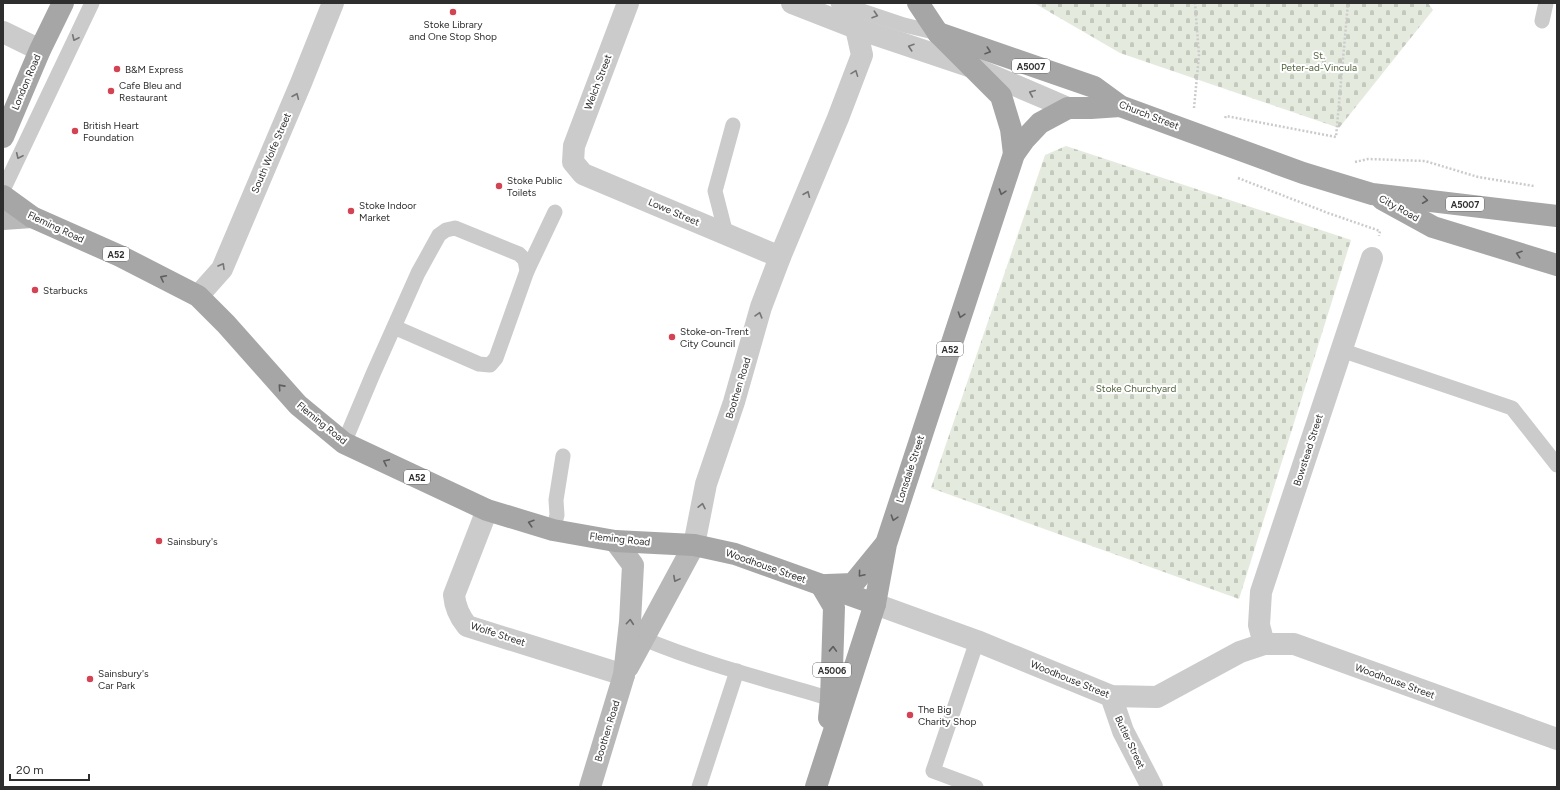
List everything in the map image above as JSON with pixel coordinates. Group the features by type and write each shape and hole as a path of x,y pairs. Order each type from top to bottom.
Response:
{"main road":[{"name":"London Road","path":"3,137 40,50 63,3"},
{"name":"A52","path":"918,3 938,33 972,67"},
{"name":"Church Street","path":"938,33 1094,87 1120,106 1217,140 1303,173 1372,194"},
{"name":"Lonsdale Street","path":"972,67 1001,96 1010,129 1014,154"},
{"name":"Lonsdale Street","path":"816,787 875,604 886,544 1014,154 1024,140 1040,123 1068,108 1120,106"},
{"name":"City Road","path":"1372,194 1557,216"},
{"name":"City Road","path":"1372,194 1433,227 1557,265"},
{"name":"Fleming Road","path":"3,196 32,217 120,256 198,296 226,324 298,405 344,443 487,510 554,530 615,540 694,544"},
{"name":"Woodhouse Street","path":"694,544 735,554 875,604"},
{"name":"A52","path":"821,585 853,584 886,544"},
{"name":"A5006","path":"821,585 834,607 831,699 825,758"}],"street":[{"name":"South Wolfe Street","path":"198,296 222,268 301,83 333,3"},
{"name":"Welch Street","path":"573,162 574,146 628,3"},
{"name":"Church Street","path":"792,3 833,8 856,28 972,67 1068,108"},
{"name":"Boothen Road","path":"624,675 694,544 706,484 734,402 761,307 862,55 856,28"},
{"path":"3,32 40,50"},
{"name":"Lowe Street","path":"573,162 583,174 780,257"},
{"path":"3,219 32,217"},
{"name":"Bowstead Street","path":"1264,644 1259,625 1261,592 1372,258"},
{"name":"Wolfe Street","path":"487,510 454,595 455,604 460,616 467,626 624,675"},
{"name":"Boothen Road","path":"590,787 624,675 630,622 633,565 615,540"},
{"name":"Woodhouse Street","path":"875,604 977,641 1111,696 1157,697 1240,652 1264,644 1294,644 1557,739"},
{"name":"Butler Street","path":"1111,696 1123,731 1152,787"}],"lane":[{"path":"3,190 92,3"},
{"path":"1542,21 1546,3"},
{"name":"Church Street","path":"833,8 938,33"},
{"path":"726,234 715,191 733,125"},
{"path":"394,328 479,364 490,365 496,358 528,271 555,212"},
{"path":"344,443 418,273 439,235 446,230 455,228 519,254 525,260 528,271"},
{"path":"1341,350 1512,408 1557,466"},
{"path":"554,530 557,515 556,500 562,456"},
{"path":"644,639 663,647 737,671 831,699"},
{"path":"976,787 934,771 977,641"},
{"path":"699,787 737,671"}],"path":[{"path":"1192,132 1199,55 1196,3"},
{"path":"1217,140 1226,116 1336,137 1348,3"},
{"path":"1354,162 1368,159 1425,161 1478,176 1535,187"},
{"path":"1233,176 1328,213 1380,231 1372,258"}],"green space":[{"name":"St. Peter-ad-Vincula","path":"1034,3 1428,3 1433,10 1339,128 1120,53"},
{"name":"Stoke Churchyard","path":"1066,146 1351,240 1239,599 931,488 1045,155"}],"place":[{"name":"Stoke Library and One Stop Shop","path":"453,12"},
{"name":"B&M Express","path":"117,69"},
{"name":"Cafe Bleu and Restaurant","path":"111,91"},
{"name":"British Heart Foundation","path":"75,131"},
{"name":"Stoke Public Toilets","path":"499,186"},
{"name":"Stoke Indoor Market","path":"351,211"},
{"name":"Starbucks","path":"35,290"},
{"name":"Stoke-on-Trent City Council","path":"672,337"},
{"name":"Sainsbury's","path":"159,541"},
{"name":"Sainsbury's Car Park","path":"90,679"},
{"name":"The Big Charity Shop","path":"910,715"}]}
